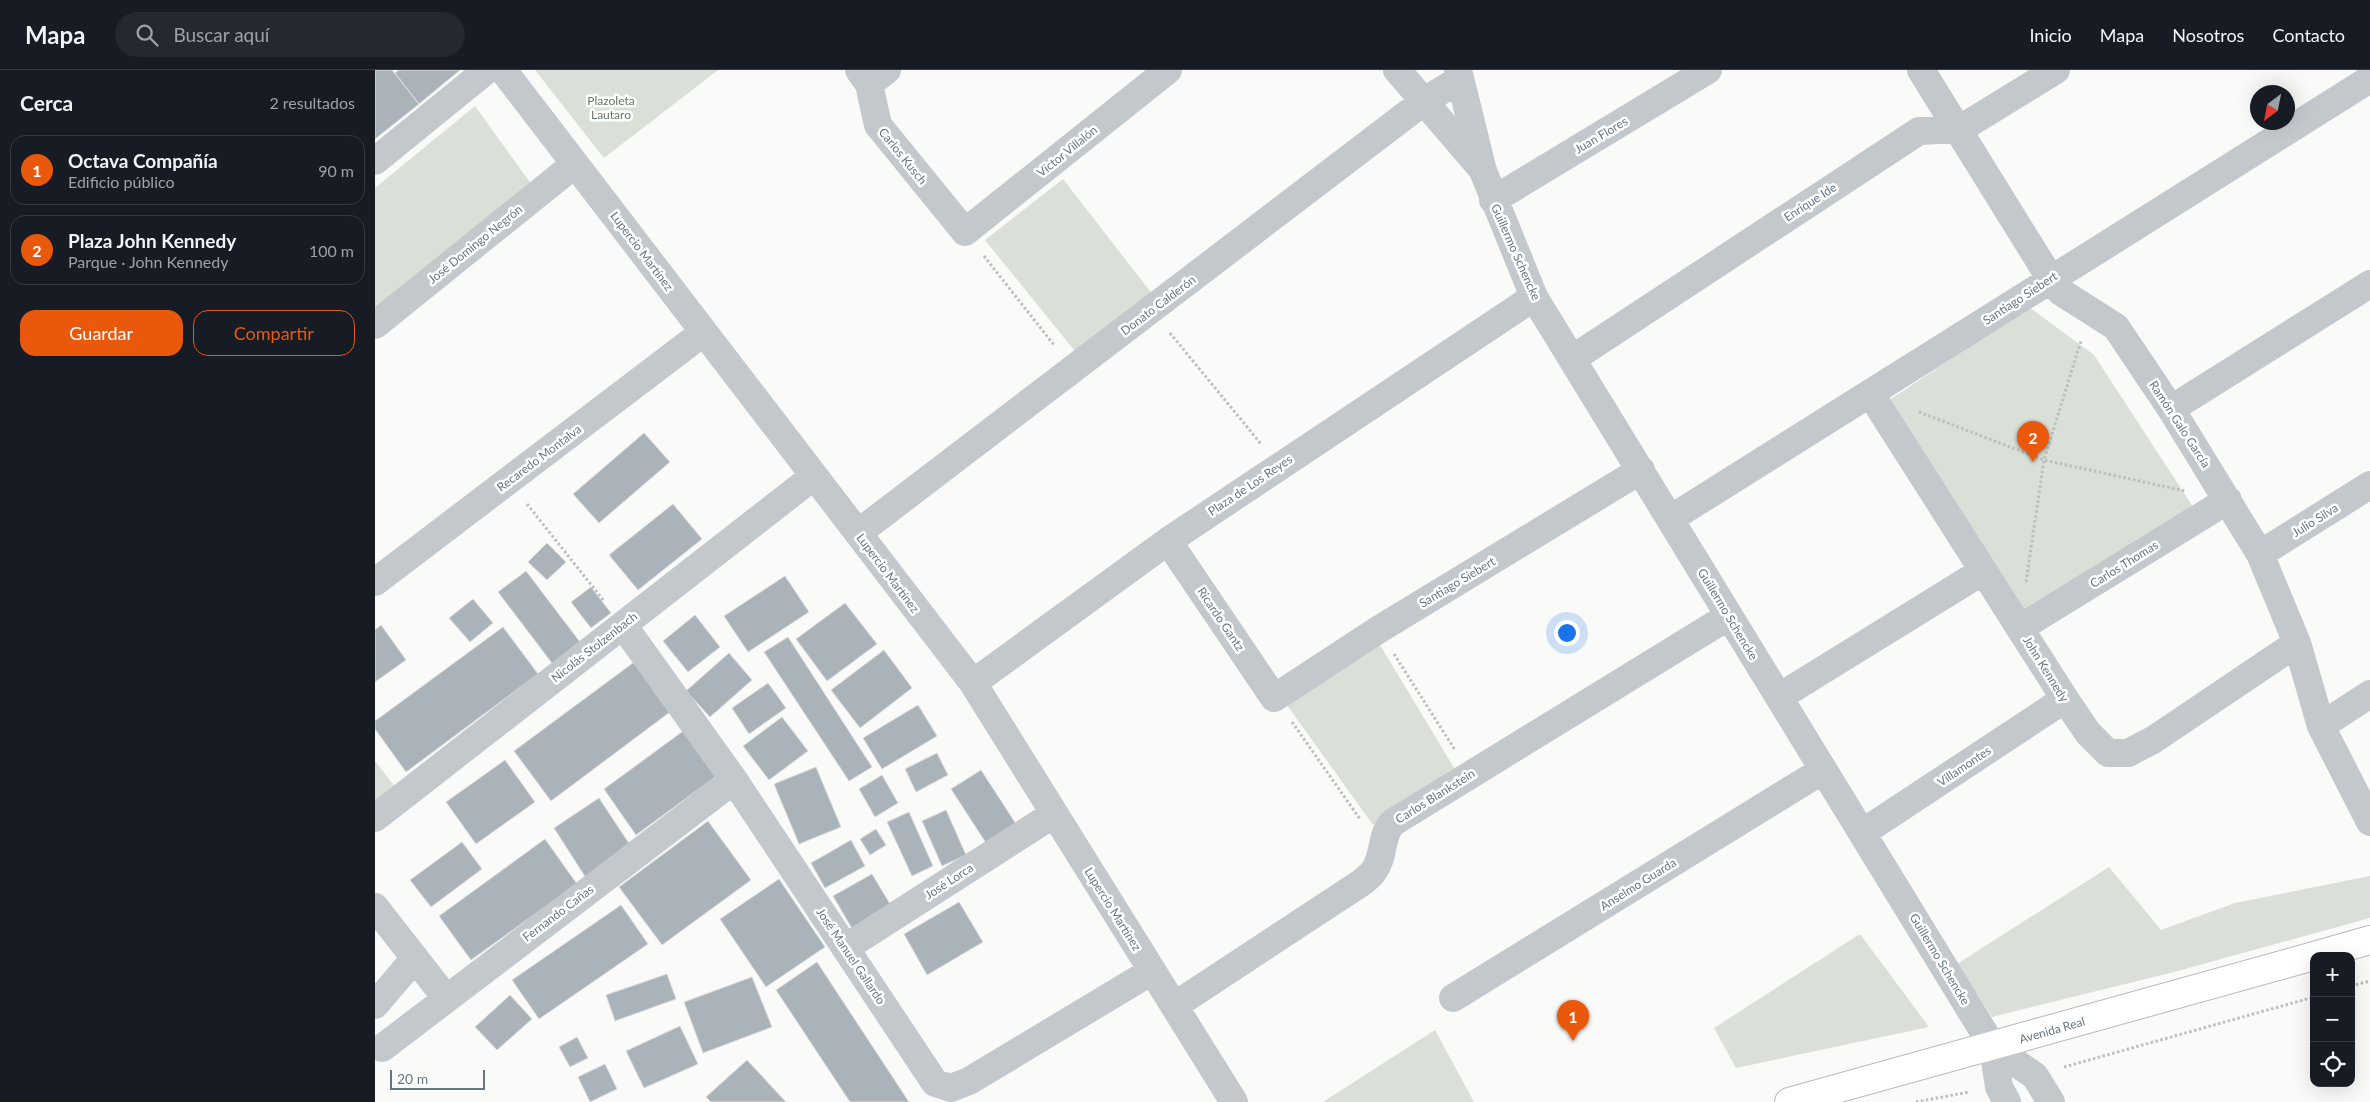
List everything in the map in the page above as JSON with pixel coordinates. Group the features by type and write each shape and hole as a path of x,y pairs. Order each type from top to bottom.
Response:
{"main road":[{"name":"Avenida Real","path":"2328,952 2370,940"},
{"name":"Avenida Real","path":"1789,1102 2310,957"}],"street":[{"path":"375,161 487,70"},
{"name":"Lupercio Martínez","path":"503,70 973,683 1234,1102"},
{"name":"Víctor Villalón","path":"965,232 1168,70"},
{"name":"Guillermo Schencke","path":"1397,70 1483,172"},
{"name":"Juan Flores","path":"1493,200 1708,70"},
{"name":"Ramón Galo García","path":"1921,70 1960,129 2050,278 2061,292 2115,327 2171,408 2228,500 2260,554 2297,643 2321,726 2370,822"},
{"name":"Enrique Ide","path":"1573,358 1919,131 1960,129 2057,70"},
{"name":"Carlos Kusch","path":"871,74 878,126 965,232"},
{"name":"Guillermo Schencke","path":"1459,74 1483,172 1534,297 1993,1046"},
{"name":"Donato Calderón","path":"857,533 1459,74"},
{"name":"Santiago Siebert","path":"1670,518 2370,79"},
{"name":"José Domingo Negrón","path":"375,325 575,164"},
{"path":"2171,408 2370,284"},
{"name":"Plaza de Los Reyes","path":"973,683 1167,542 1534,297"},
{"name":"Recaredo Montalva","path":"375,582 704,332"},
{"name":"John Kennedy","path":"1870,394 2065,699 2088,733 2108,753 2128,753 2153,740 2297,643"},
{"name":"Santiago Siebert","path":"1274,698 1378,630 1641,470"},
{"name":"Nicolás Stolzenbach","path":"375,818 814,476"},
{"name":"Julio Silva","path":"2260,554 2370,485"},
{"name":"Carlos Thomas","path":"2020,628 2228,500"},
{"name":"Ricardo Gantz","path":"1167,542 1274,698"},
{"path":"1779,697 1983,571"},
{"name":"Carlos Blankstein","path":"1174,1006 1361,883 1374,871 1382,850 1383,837 1392,823 1729,616"},
{"name":"José Manuel Gallardo","path":"623,625 734,780 935,1083 951,1088 969,1081 1152,971"},
{"path":"2321,726 2370,694"},
{"name":"Villamontes","path":"1862,833 2065,699"},
{"name":"Anselmo Guarda","path":"1453,998 1823,770"},
{"name":"Fernando Cañas","path":"382,1048 734,780"},
{"name":"José Lorca","path":"845,948 1053,814"},
{"path":"375,907 446,998"},
{"path":"375,1005 415,958"},
{"path":"1993,1046 2035,1076 2051,1102"},
{"path":"1993,1046 1999,1087 2007,1102"}],"path":[{"path":"965,232 1073,369"},
{"path":"1151,310 1279,466"},
{"path":"2020,628 2044,460 2091,310"},
{"path":"1916,411 2044,460 2228,500"},
{"path":"509,481 623,625"},
{"path":"1378,630 1470,774"},
{"path":"1274,698 1382,850"},
{"path":"2355,985 2370,980"},
{"path":"2035,1076 2311,997"},
{"path":"1916,1102 1952,1094"}],"green space":[{"name":"Plazoleta Lautaro","path":"535,70 718,70 604,158"},
{"path":"475,106 542,199 375,317 375,188"},
{"path":"1063,179 1153,295 1078,355 985,240"},
{"path":"2029,307 2094,355 2195,510 2010,623 1870,413"},
{"path":"1371,630 1456,771 1373,825 1274,687"},
{"path":"375,761 396,788 375,804"},
{"path":"2109,867 2161,930 2235,903 2370,876 2370,918 2174,972 1992,1017 1957,964"},
{"path":"1860,934 1929,1027 1736,1068 1714,1028"},
{"path":"1435,1030 1474,1102 1323,1102"}],"building":[{"path":"375,70 392,70 419,104 375,139"},
{"path":"399,70 460,70 419,104 395,73"},
{"path":"644,433 670,462 599,523 573,494"},
{"path":"673,504 702,539 638,590 609,555"},
{"path":"547,543 566,562 547,580 528,562"},
{"path":"526,571 583,646 555,667 498,592"},
{"path":"785,576 809,612 748,652 724,616"},
{"path":"591,587 611,613 591,628 571,602"},
{"path":"473,599 493,623 470,642 449,618"},
{"path":"845,603 877,644 827,681 796,639"},
{"path":"695,615 720,647 688,672 663,641"},
{"path":"381,625 406,660 375,682 375,630"},
{"path":"503,627 538,674 406,772 375,729 375,721"},
{"path":"788,637 872,767 849,781 764,652"},
{"path":"884,650 912,688 860,728 831,690"},
{"path":"729,653 752,680 710,717 686,691"},
{"path":"637,660 674,709 551,801 514,751"},
{"path":"768,683 786,708 749,734 732,708"},
{"path":"918,705 937,736 882,769 863,738"},
{"path":"782,717 808,751 769,780 743,746"},
{"path":"686,729 718,775 636,835 604,789"},
{"path":"937,753 948,775 916,792 905,769"},
{"path":"505,760 535,802 476,844 446,802"},
{"path":"816,767 841,827 799,844 774,784"},
{"path":"981,770 1018,827 988,846 951,789"},
{"path":"882,775 898,803 875,817 859,789"},
{"path":"599,798 632,848 586,878 554,828"},
{"path":"946,810 966,855 942,866 922,821"},
{"path":"909,812 933,866 912,876 887,822"},
{"path":"708,821 751,880 662,945 619,887"},
{"path":"876,829 886,845 870,855 860,839"},
{"path":"545,839 577,884 471,960 439,916"},
{"path":"851,840 865,866 825,888 811,863"},
{"path":"462,842 482,869 431,907 410,880"},
{"path":"872,874 893,909 854,932 833,896"},
{"path":"779,879 825,947 766,987 720,919"},
{"path":"959,902 983,942 927,975 904,934"},
{"path":"621,905 648,944 539,1019 512,980"},
{"path":"817,962 909,1102 850,1102 776,990"},
{"path":"667,974 676,999 615,1021 606,995"},
{"path":"752,977 772,1027 703,1053 684,1002"},
{"path":"510,995 532,1019 497,1050 475,1027"},
{"path":"680,1026 698,1064 644,1088 626,1051"},
{"path":"577,1037 588,1058 570,1067 559,1047"},
{"path":"747,1060 786,1102 711,1102 706,1097"},
{"path":"605,1064 617,1089 590,1102 578,1077"}],"place":[{"name":"Plaza John Kennedy","path":"2033,462"},
{"name":"Octava Compañía","path":"1573,1041"}]}
